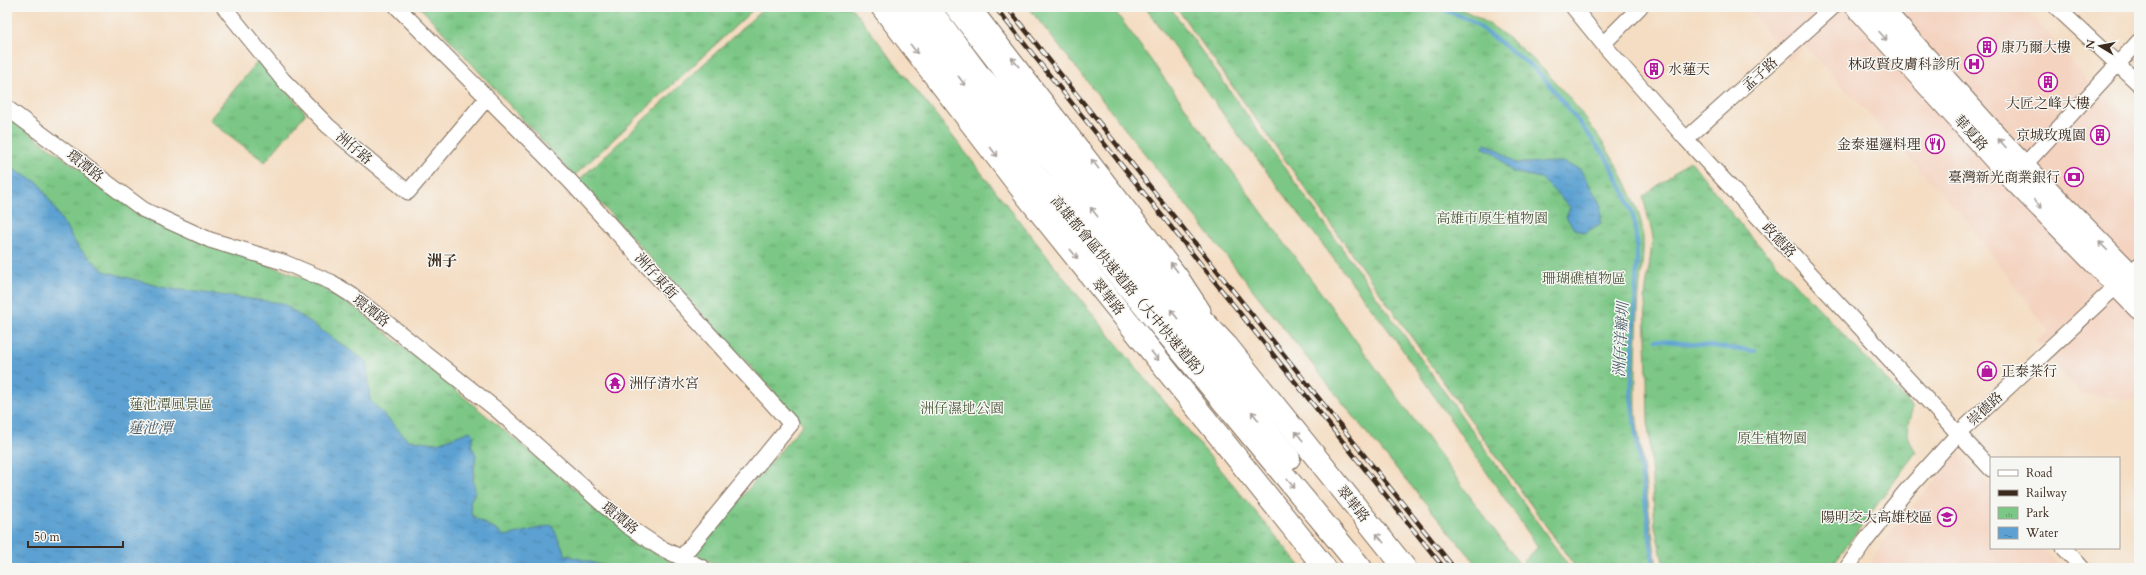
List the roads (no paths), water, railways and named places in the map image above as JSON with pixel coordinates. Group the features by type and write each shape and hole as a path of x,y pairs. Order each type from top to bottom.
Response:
{"main road":[{"name":"高雄都會區快速道路（大中快速道路）","path":"928,7 979,75 1010,107 1371,568"},
{"path":"946,7 990,71 1010,107"},
{"name":"翠華路","path":"956,7 1174,290 1227,346 1405,568"},
{"name":"華夏路","path":"1857,7 2018,172 2131,277 2139,308"},
{"name":"華夏路","path":"1880,7 2018,172"},
{"name":"高雄都會區快速道路（大中快速道路）","path":"893,12 1043,184 1371,568"},
{"name":"翠華路","path":"893,12 1026,195 1325,568"}],"street":[{"name":"洲仔路","path":"224,7 283,80 328,126 408,192 487,98"},
{"name":"洲仔東街","path":"397,7 570,181 791,424 681,558"},
{"name":"翠華路","path":"875,7 893,12"},
{"name":"翠華路","path":"973,7 1180,275 1227,346"},
{"name":"政德路","path":"1573,7 1603,44 1686,139 1990,468"},
{"path":"1603,44 1640,7"},
{"name":"孟子路","path":"1686,139 1834,7"},
{"path":"2056,7 2139,84"},
{"path":"2018,172 2139,41"},
{"name":"環潭路","path":"7,108 144,210 210,240 283,262 331,282 353,296 497,410 626,525 681,558 703,568"},
{"name":"崇德路","path":"1847,568 1866,540 1902,495 1958,434 2131,277"},
{"path":"2065,549 2082,568"}],"water":[{"path":"1485,144 1496,148 1515,163 1562,162 1580,169 1601,205 1601,223 1585,233 1574,229 1566,217 1570,207 1541,178 1512,172 1495,153 1482,147"},
{"name":"蓮池潭","path":"7,166 39,183 78,247 104,271 165,288 282,303 367,362 370,400 408,440 438,443 470,431 474,435 471,445 476,455 473,478 475,492 470,502 472,516 506,536 552,525 566,555 611,568 7,568"}],"waterway":[{"name":"洲仔洋瓣圳","path":"1436,7 1469,19 1535,69 1549,84 1606,157 1626,195 1635,223 1637,257 1631,397 1654,568"},
{"path":"1656,340 1755,351"}],"railway":[{"path":"995,7 1444,568"},
{"path":"1007,7 1454,568"}],"place":[{"name":"康乃爾大樓","path":"1987,47"},
{"name":"林政賢皮膚科診所","path":"1974,64"},
{"name":"水蓮天","path":"1654,69"},
{"name":"大匠之峰大樓","path":"2048,82"},
{"name":"京城玫瑰園","path":"2100,135"},
{"name":"金泰暹邏料理","path":"1935,144"},
{"name":"臺灣新光商業銀行","path":"2074,177"},
{"name":"正泰茶行","path":"1987,371"},
{"name":"洲仔清水宮","path":"615,383"},
{"name":"陽明交大高雄校區","path":"1947,517"}],"district":[{"name":"洲子","path":"442,261"}],"park label":[{"name":"高雄市原生植物園","path":"1492,218"},
{"name":"珊瑚礁植物區","path":"1584,278"},
{"name":"蓮池潭風景區","path":"171,404"},
{"name":"洲仔濕地公園","path":"962,408"},
{"name":"原生植物園","path":"1772,438"}]}
